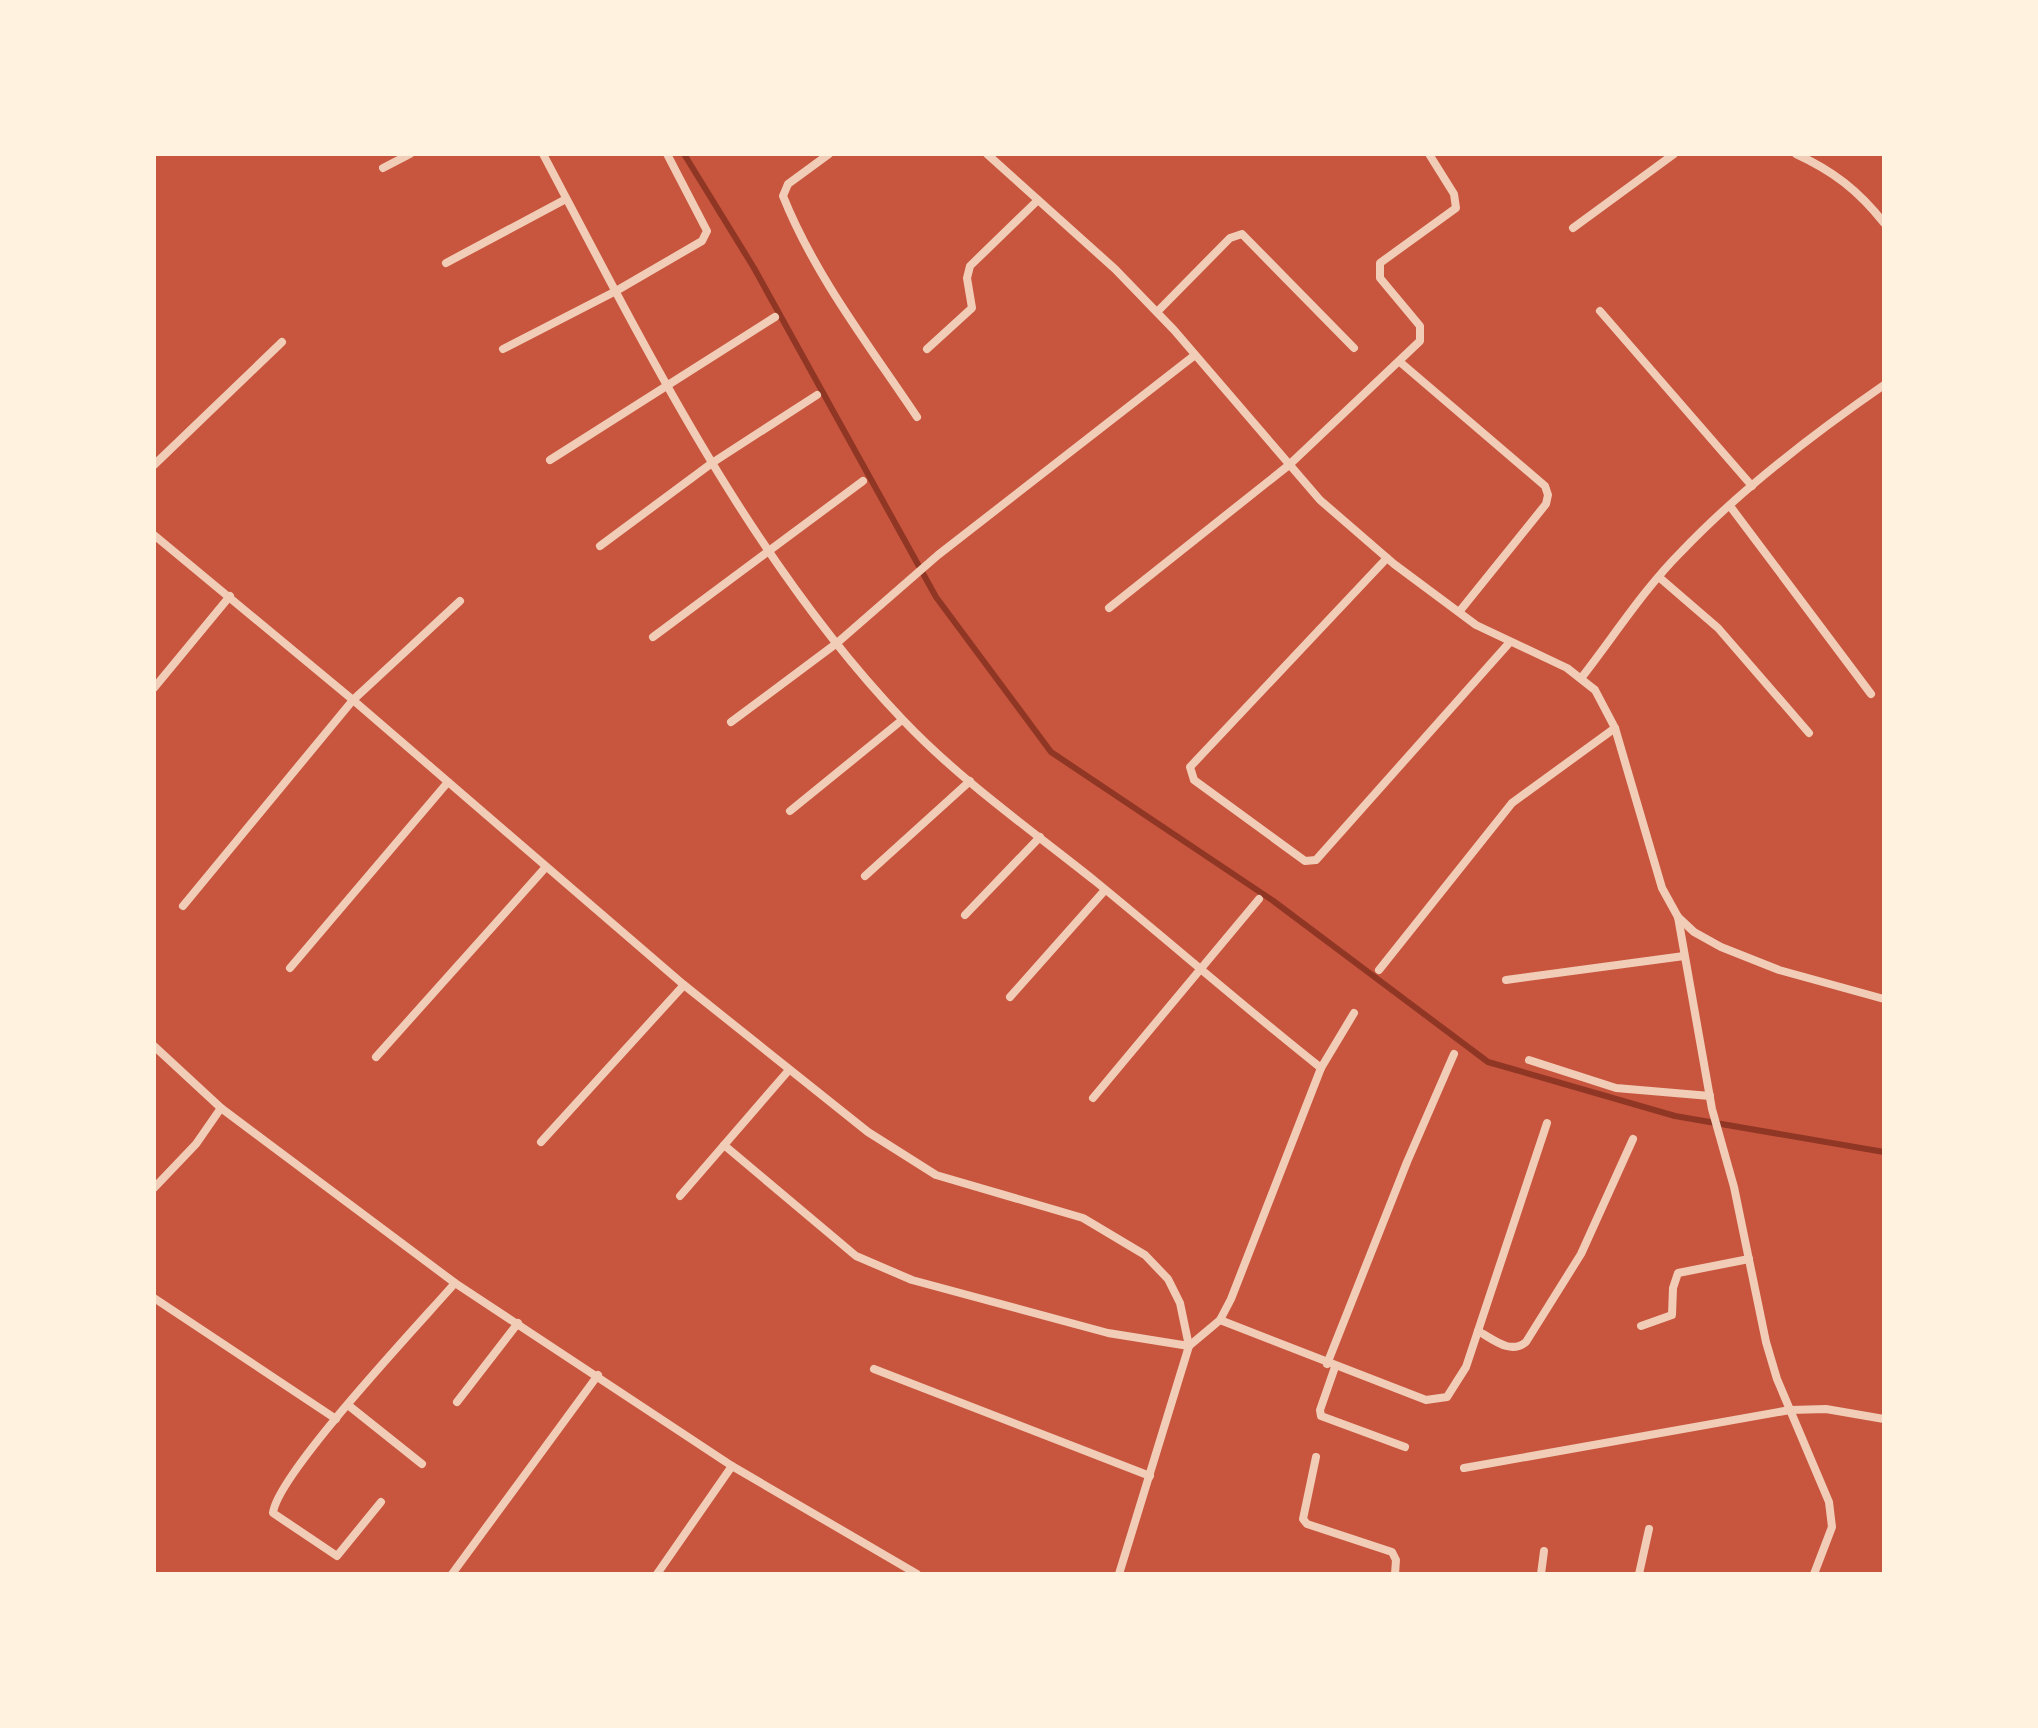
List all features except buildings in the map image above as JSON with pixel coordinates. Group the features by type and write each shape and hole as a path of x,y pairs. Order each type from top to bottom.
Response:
{"street":[{"path":"383,168 410,154"},
{"path":"543,154 712,463 837,643 902,720 970,781 1321,1068"},
{"path":"503,349 616,291 702,241 707,231 667,154"},
{"path":"829,154 788,184 783,196 801,239 823,278 917,417"},
{"path":"987,154 1157,312 1320,500 1387,558 1459,612 1510,642 1582,677 1608,710 1662,888 1678,917 1694,932 1736,953 1779,970 1884,999"},
{"path":"1109,608 1289,465 1416,347 1423,333 1377,270 1380,263 1456,208 1454,194 1429,154"},
{"path":"1573,228 1674,154"},
{"path":"1796,154 1840,176 1865,198 1884,223"},
{"path":"446,263 566,199"},
{"path":"927,349 972,308 967,278 970,266 1038,200"},
{"path":"1157,312 1230,238 1242,234 1354,348"},
{"path":"1600,311 1752,486"},
{"path":"550,460 775,317"},
{"path":"154,465 282,342"},
{"path":"731,722 837,643 938,555 1195,355"},
{"path":"1400,362 1545,486 1548,495 1546,504 1459,612"},
{"path":"1582,677 1678,554 1752,486 1842,413 1884,385"},
{"path":"600,546 712,463 817,395"},
{"path":"653,637 863,481"},
{"path":"1730,506 1871,694"},
{"path":"154,535 353,700 684,985 868,1132 936,1175 1052,1206 1117,1235 1145,1255 1168,1279 1180,1303 1189,1346 1119,1574"},
{"path":"1387,558 1190,767 1194,780 1305,861 1316,860 1510,642"},
{"path":"1660,578 1718,628 1809,733"},
{"path":"154,688 230,596"},
{"path":"183,906 353,700 460,601"},
{"path":"790,811 902,720"},
{"path":"1379,970 1512,803 1615,728"},
{"path":"865,876 970,781"},
{"path":"290,968 448,782"},
{"path":"965,915 1040,837"},
{"path":"376,1057 545,868"},
{"path":"1010,997 1105,890"},
{"path":"1093,1098 1259,899"},
{"path":"1678,917 1712,1109 1766,1342 1790,1410 1829,1502 1832,1527 1814,1574"},
{"path":"1506,980 1684,956"},
{"path":"541,1142 684,985"},
{"path":"724,1145 856,1256 880,1269 1108,1333 1189,1346 1220,1320 1321,1068 1354,1013"},
{"path":"154,1046 221,1108 455,1283 732,1466 917,1574"},
{"path":"1405,1447 1321,1416 1320,1410 1331,1366 1407,1162 1454,1054"},
{"path":"1529,1060 1569,1076 1616,1088 1710,1096"},
{"path":"680,1196 789,1070"},
{"path":"154,1188 166,1178 221,1108"},
{"path":"1220,1320 1331,1366 1426,1400 1438,1401 1455,1389 1478,1331 1547,1123"},
{"path":"1478,1331 1509,1348 1519,1348 1526,1342 1581,1254 1633,1139"},
{"path":"1641,1326 1672,1315 1673,1288 1678,1273 1749,1259"},
{"path":"381,1502 337,1556 273,1513 296,1471 336,1419 455,1283"},
{"path":"154,1298 336,1419"},
{"path":"457,1402 518,1323"},
{"path":"874,1369 1150,1476"},
{"path":"452,1574 598,1375"},
{"path":"348,1405 422,1464"},
{"path":"1464,1468 1790,1410 1826,1409 1884,1419"},
{"path":"1316,1457 1303,1519 1307,1524 1392,1552 1396,1560 1395,1574"},
{"path":"657,1574 732,1466"},
{"path":"1639,1574 1649,1529"},
{"path":"1541,1574 1544,1551"}],"waterway":[{"path":"684,154 754,268 936,597 1051,752 1272,900 1488,1062 1675,1116 1884,1152"}]}
